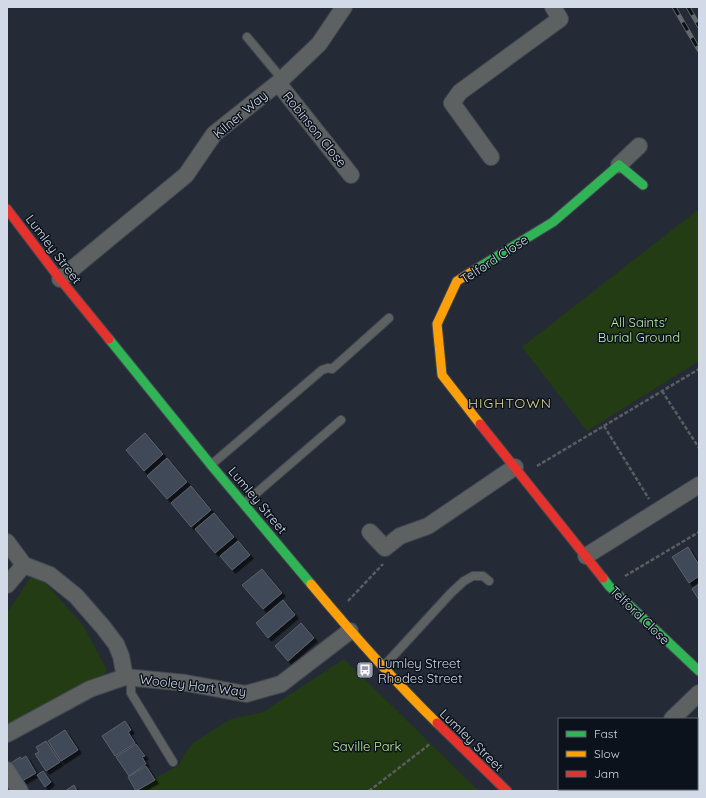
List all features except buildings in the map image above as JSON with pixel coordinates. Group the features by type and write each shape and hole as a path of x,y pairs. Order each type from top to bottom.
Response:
{"main road":[{"path":"619,165 643,185"},
{"name":"Telford Close","path":"619,165 553,222 457,282 437,324 442,375 609,586 699,671"},
{"name":"Lumley Street","path":"7,208 60,279 211,465 337,613 350,631 403,690 507,791"}],"street":[{"name":"Kilner Way","path":"60,279 186,175 214,134 280,81 319,44 344,7"},
{"path":"491,157 452,103 460,92 560,19 553,7"},
{"name":"Robinson Close","path":"280,81 351,174"},
{"name":"Telford Close","path":"619,165 639,146"},
{"path":"370,532 384,548 400,536 428,526 518,471"},
{"path":"586,556 699,485"},
{"path":"7,542 24,565 50,575 76,596 116,644 128,677"},
{"path":"7,586 24,565"},
{"name":"Wooley Hart Way","path":"7,734 90,689 128,677 186,683 246,694 281,684 350,631"},
{"path":"673,718 699,693"},
{"path":"7,770 20,791"}],"lane":[{"path":"247,37 280,81"},
{"path":"211,465 322,370 328,368 332,369 389,318"},
{"path":"244,503 342,420"},
{"path":"383,667 451,593 464,581 473,576 482,576 490,581"},
{"path":"128,677 131,693 173,762"}],"path":[{"path":"518,471 604,426 699,369"},
{"path":"662,391 699,448"},
{"path":"604,426 656,512"},
{"path":"609,586 699,532"},
{"path":"337,613 384,564"},
{"path":"369,791 445,732"}],"green space":[{"name":"All Saints' Burial Ground","path":"699,209 699,361 587,431 522,347"},
{"path":"39,576 83,625 106,668 106,672 102,677 72,689 7,725 7,613 30,578"},
{"name":"Saville Park","path":"344,659 479,791 132,791 179,765 186,752 194,742 231,719 263,712"}],"railway":[{"path":"674,7 699,50"},
{"path":"688,7 699,26"}],"traffic: fast":[{"path":"473,271 553,222 619,165 643,185"},
{"path":"109,339 211,465 311,584"},
{"path":"603,578 609,586 699,671"}],"traffic: slow":[{"path":"473,271 457,281 437,324 442,375 480,424"},
{"path":"311,584 372,655 437,723"}],"traffic: jam":[{"path":"7,209 60,279 109,339"},
{"path":"480,424 603,578"},
{"path":"437,723 507,791"}],"place":[{"name":"Lumley Street Rhodes Street","path":"365,670"}],"district":[{"name":"HIGHTOWN","path":"510,403"}]}
